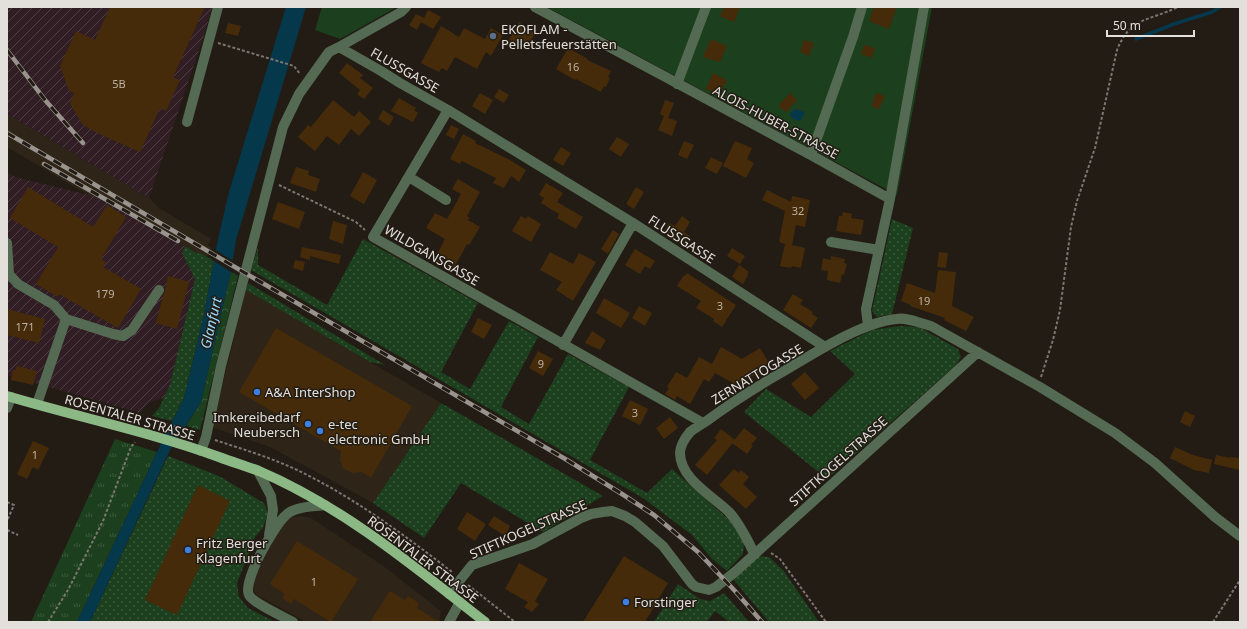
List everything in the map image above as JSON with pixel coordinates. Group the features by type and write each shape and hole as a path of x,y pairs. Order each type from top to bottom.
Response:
{"main road":[{"name":"ROSENTALER STRASSE","path":"9,396 149,434 197,449 258,471 287,484 326,505 365,530 485,622"}],"street":[{"path":"187,122 218,7"},
{"path":"197,449 206,437 221,366 283,127 288,113 298,94 330,52 401,12 406,7"},
{"name":"ALOIS-HUBER-STRASSE","path":"535,7 890,199"},
{"path":"677,84 706,7"},
{"path":"811,155 862,7"},
{"path":"868,326 866,309 890,199 924,7"},
{"name":"FLUSSGASSE","path":"339,47 381,71 400,84 448,110 633,223 825,348"},
{"name":"WILDGANSGASSE","path":"448,110 373,237 704,423"},
{"path":"409,177 446,200"},
{"path":"563,345 633,223"},
{"path":"831,242 879,250"},
{"path":"7,243 9,274 18,284 54,305 66,319 113,334 123,336 132,330 159,290"},
{"path":"37,404 66,319"},
{"name":"ZERNATTOGASSE","path":"754,553 743,532 729,512 691,480 684,468 680,456 680,447 690,433 725,407 825,348 868,326 897,319 912,321 931,326 978,352"},
{"path":"978,352 1037,385 1115,433 1155,463 1215,517 1240,536"},
{"name":"STIFTKOGELSTRASSE","path":"449,594 472,565 533,544 581,518 591,514 603,512 612,512 635,522 663,546 692,584 708,590 729,576 978,352"},
{"path":"7,408 9,396"},
{"path":"258,471 271,496 273,510 269,538"},
{"path":"293,622 256,601 249,595 247,587 249,577 269,538 285,515 295,509 326,505"},
{"path":"449,622 460,602"}],"path":[{"path":"1037,385 1042,376 1054,340 1060,310 1071,227 1077,201 1095,148 1116,50 1121,39 1128,30 1140,21 1178,7"},
{"path":"209,40 294,66"},
{"path":"269,180 356,222 373,237"},
{"path":"150,419 185,430"},
{"path":"48,622 68,590 104,521 132,445"},
{"path":"7,502 14,505 7,521"},
{"path":"7,530 18,535"},
{"path":"762,546 780,559 826,622"},
{"path":"1213,622 1240,580"}],"shaded area":[{"path":"7,7 212,7 149,198 7,114"},
{"path":"7,114 149,198 159,208 211,239 208,245 212,248 207,257 199,252 198,254 101,198 90,196 7,147"},
{"path":"7,173 15,177 101,198 185,246 182,253 195,279 170,385 165,397 148,403 140,413 7,375"},
{"path":"246,290 441,403 373,503 270,447 212,427"},
{"path":"302,516 311,518 382,565 441,611 439,622 306,622 257,595 252,588 254,579 280,527 285,521 292,517"}],"green space":[{"path":"322,7 397,7 340,39 315,30"},
{"path":"547,7 932,7 897,195"},
{"path":"892,219 913,228 892,314 877,317 872,311"},
{"path":"363,239 478,303 441,372 470,389 509,321 538,337 501,407 529,424 568,354 629,387 590,460 647,493 672,469 729,520 741,536 744,545 743,554 727,571 712,559 692,535 643,498 251,270 258,247 258,265 327,305"},
{"path":"185,246 214,261 204,314 184,398 172,421 152,416 159,408 170,385 195,279 182,253"},
{"path":"231,271 238,276 200,430 186,426 201,402"},
{"path":"248,283 385,365 370,362 246,290"},
{"path":"899,326 919,327 958,349 961,357 956,365 827,479 744,412 766,389 811,417 855,374 830,351 872,330"},
{"path":"441,403 603,496 543,532 461,483 424,538 373,503"},
{"path":"115,439 157,452 77,622 31,622"},
{"path":"168,456 219,476 264,503 268,513 263,528 255,537 237,583 239,597 248,608 275,622 90,622"},
{"path":"758,556 769,557 783,570 819,622 769,622 733,579"},
{"path":"678,584 700,599 710,601 724,593 749,622 729,622 715,611 707,622 654,622"}],"water":[{"name":"Glanfurt","path":"286,7 306,7 236,240 231,271 201,402 170,450 90,622 77,622 184,398 204,314 218,239 229,192"},
{"path":"795,109 805,112 801,121 793,119 790,114"}],"pier":[{"path":"214,249 235,262 233,273 212,260"}],"building":[{"path":"110,7 205,7 173,77 180,80 166,111 160,108 140,152 97,133 82,124 70,103 74,93 69,91 60,66 76,31 95,40"},
{"path":"724,7 740,7 734,22 720,16"},
{"path":"874,7 897,7 889,29 869,21"},
{"path":"428,10 441,17 433,29 421,22 417,30 409,25 416,14 424,18"},
{"path":"519,22 536,32 527,47 521,44 520,46 509,40"},
{"path":"228,23 241,26 238,36 225,33"},
{"path":"441,26 459,37 464,28 485,39 491,28 503,35 491,56 486,52 477,69 455,57 447,71 442,68 439,72 421,63"},
{"path":"711,39 727,46 720,62 703,57"},
{"path":"804,40 814,43 809,56 800,52"},
{"path":"864,45 875,48 872,58 861,54"},
{"path":"568,48 588,59 587,60 611,71 606,87 604,86 601,92 556,69"},
{"path":"347,63 363,75 360,78 373,88 364,99 357,94 360,90 339,73"},
{"path":"713,73 727,80 719,95 706,89"},
{"path":"499,89 509,95 504,103 494,97"},
{"path":"480,93 493,100 485,114 472,106"},
{"path":"790,93 797,100 786,112 778,106"},
{"path":"876,93 885,96 879,109 871,106"},
{"path":"399,98 416,108 414,110 418,113 413,122 391,111"},
{"path":"333,100 354,117 359,111 371,122 359,136 351,129 339,145 327,136 315,151 298,137 308,125 311,127"},
{"path":"665,100 674,103 668,118 660,114"},
{"path":"383,110 394,117 389,126 378,119"},
{"path":"664,116 677,121 672,136 658,130"},
{"path":"451,125 459,129 454,139 446,135"},
{"path":"463,134 476,141 475,143 510,160 526,170 519,182 511,176 504,188 493,183 496,178 462,161 460,164 450,159"},
{"path":"617,137 629,144 621,157 609,149"},
{"path":"684,141 694,145 687,159 678,155"},
{"path":"735,141 752,148 747,159 754,163 746,178 723,166"},
{"path":"561,147 571,153 563,166 553,160"},
{"path":"711,157 723,163 717,174 705,168"},
{"path":"296,167 309,171 308,175 320,179 316,192 290,183"},
{"path":"363,172 377,180 364,204 350,196"},
{"path":"458,179 480,192 467,216 470,218 468,220 480,227 469,245 467,244 453,270 434,260 445,239 426,228 435,213 447,219 461,194 452,189"},
{"path":"546,183 563,193 557,202 583,217 576,229 557,218 559,214 541,203 544,198 539,195"},
{"path":"28,187 93,227 107,205 126,217 101,259 106,262 103,267 141,289 118,328 59,294 58,297 36,284 58,247 10,218"},
{"path":"636,187 644,192 634,209 626,204"},
{"path":"767,190 791,202 792,196 810,200 805,227 796,225 792,245 805,248 801,268 780,266 785,244 779,242 785,211 762,200"},
{"path":"278,202 305,212 299,229 272,219"},
{"path":"843,212 852,214 851,218 864,220 861,235 836,231 839,216 842,216"},
{"path":"521,216 526,219 528,216 541,224 531,242 512,231"},
{"path":"682,216 690,222 684,232 690,236 683,246 663,232 669,223 675,226"},
{"path":"333,221 347,225 343,244 329,239"},
{"path":"613,230 619,234 608,254 601,249"},
{"path":"302,247 341,255 339,264 310,256 310,260 300,257"},
{"path":"732,248 745,256 740,264 727,256"},
{"path":"635,249 655,261 650,269 645,266 640,274 625,265"},
{"path":"550,252 573,264 579,253 596,262 573,301 556,290 562,282 540,270"},
{"path":"939,252 948,253 946,268 937,267"},
{"path":"831,256 845,259 844,263 847,264 844,275 842,274 840,283 827,280 828,271 821,270 823,258 831,260"},
{"path":"295,260 305,262 303,271 293,268"},
{"path":"739,265 749,272 743,284 732,277"},
{"path":"938,270 956,272 952,306 974,317 966,331 944,320 945,318 910,306 911,305 901,301 907,283 935,293"},
{"path":"687,273 736,305 722,327 713,321 714,319 696,308 701,301 677,286"},
{"path":"168,276 189,282 177,329 156,323"},
{"path":"793,294 803,300 800,304 813,312 812,314 818,318 811,328 783,310"},
{"path":"604,298 630,313 621,328 596,313"},
{"path":"639,306 652,313 645,326 632,318"},
{"path":"7,309 45,319 39,343 7,335"},
{"path":"478,318 492,325 484,339 471,332"},
{"path":"276,328 412,406 371,478 362,472 352,473 343,468 340,460 341,451 239,392"},
{"path":"592,331 606,340 600,350 585,343"},
{"path":"721,347 742,359 760,348 770,365 747,380 742,388 715,373 709,382 704,379 690,404 677,396 675,400 665,394 669,388 667,387 676,372 687,378 699,357 712,364"},
{"path":"538,351 553,359 543,376 529,368"},
{"path":"17,366 37,371 33,385 11,380 13,370 16,370"},
{"path":"805,372 819,388 805,400 791,384"},
{"path":"630,400 648,409 640,425 622,416"},
{"path":"1185,411 1195,416 1190,427 1180,422"},
{"path":"670,417 678,428 664,439 656,428"},
{"path":"744,428 757,438 751,445 753,446 747,454 732,443"},
{"path":"721,429 735,440 707,475 695,465 717,440 714,438"},
{"path":"33,441 49,448 38,470 33,467 27,479 17,474"},
{"path":"1175,447 1193,455 1212,460 1209,473 1194,470 1170,458"},
{"path":"1216,455 1230,458 1240,458 1240,470 1214,464"},
{"path":"734,469 739,473 741,470 749,477 743,484 757,497 746,509 719,485"},
{"name":"Fritz Berger Klagenfurt","path":"198,485 230,501 177,615 145,600"},
{"path":"467,512 486,524 475,541 457,529"},
{"path":"494,516 510,526 505,536 488,525"},
{"path":"297,541 358,579 331,622 294,599 291,604 282,598 285,594 270,584"},
{"name":"Forstinger","path":"624,556 668,583 645,622 583,622"},
{"path":"519,563 548,579 535,601 539,604 532,612 524,607 528,602 505,589"},
{"path":"390,591 405,600 408,596 419,603 417,608 439,622 370,622"}],"waterway":[{"path":"1136,39 1174,24 1212,12 1220,7"}],"railway":[{"path":"7,50 45,100 83,143"},
{"path":"7,133 567,460 622,494 654,515 698,552 762,622"},
{"path":"44,164 178,241"}],"place":[{"name":"EKOFLAM - Pelletsfeuerstätten","path":"493,36"},
{"name":"A&A InterShop","path":"257,392"},
{"name":"Imkereibedarf Neubersch","path":"308,424"},
{"name":"e-tec electronic GmbH","path":"320,431"},
{"name":"Fritz Berger Klagenfurt","path":"188,550"},
{"name":"Forstinger","path":"626,602"}]}
